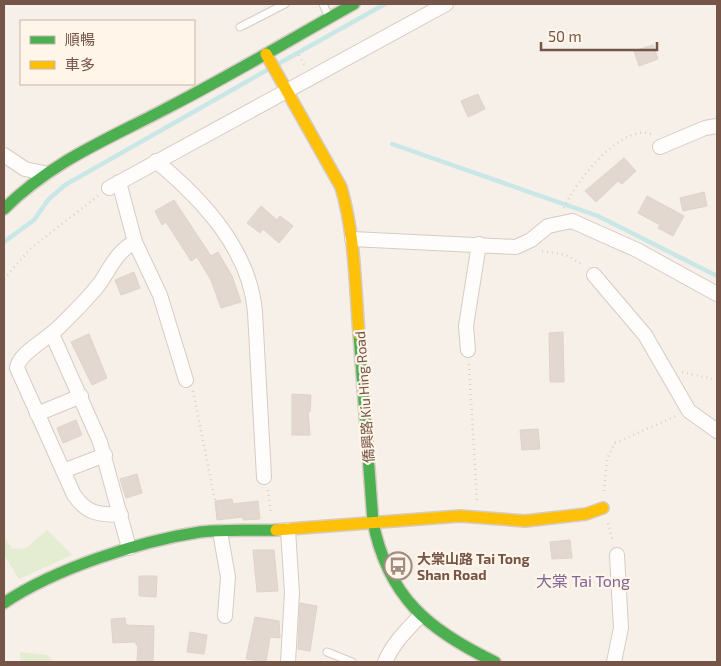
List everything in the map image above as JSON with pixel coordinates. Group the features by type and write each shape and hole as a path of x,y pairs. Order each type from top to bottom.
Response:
{"street":[{"path":"4,209 22,189 74,153 150,118 354,4"},
{"path":"186,380 160,294 134,242 114,185 156,161 230,124 446,4"},
{"name":"僑興路 Kiu Hing Road","path":"266,54 341,187 348,210 352,238 373,522 380,549 388,569 408,603 420,616 442,634 495,662"},
{"path":"664,145 717,126"},
{"path":"5,158 25,169 44,173"},
{"path":"156,161 187,187 232,244 248,273 253,290 255,312 264,477"},
{"path":"352,238 516,247 531,240 548,226 572,221 638,250 717,294"},
{"path":"121,515 94,513 82,506 74,495 18,372 17,364 21,358 52,334 100,283 123,248 134,242"},
{"path":"468,350 466,326 479,244"},
{"path":"594,275 645,335 689,411 717,432"},
{"path":"52,334 81,396 104,455 129,548"},
{"path":"37,414 81,396"},
{"path":"62,470 104,455"},
{"path":"4,603 26,588 129,548 177,536 220,532 288,530 460,516 478,519 525,521 586,514 603,508"},
{"path":"288,530 292,593 288,662"},
{"path":"220,532 228,577 225,616"},
{"path":"614,662 621,628 618,555"},
{"path":"385,662 400,636 420,616"}],"lane":[{"path":"240,27 285,4"},
{"path":"323,4 330,18"},
{"path":"327,652 335,659 352,662"}],"path":[{"path":"298,54 307,70"},
{"path":"562,213 570,195 586,172 616,144 632,134 651,133 664,145"},
{"path":"4,279 31,248 114,185"},
{"path":"541,251 566,255 582,263 594,275"},
{"path":"468,350 478,519"},
{"path":"666,369 717,380"},
{"path":"186,380 192,388 214,491 220,532"},
{"path":"618,555 603,508 607,459 615,443 689,411"},
{"path":"264,477 269,496 273,531"}],"green space":[{"path":"47,530 72,555 19,579 4,555 4,536 12,549 26,548"},
{"path":"20,652 48,655 53,662 21,662"}],"building":[{"path":"653,45 658,59 639,66 634,51"},
{"path":"478,94 485,109 468,117 461,101"},
{"path":"624,158 636,171 622,184 618,181 596,202 585,191"},
{"path":"704,192 707,206 683,211 680,198"},
{"path":"647,196 684,216 673,236 658,228 660,225 638,213"},
{"path":"174,200 211,256 218,252 232,276 241,302 221,308 211,280 197,257 191,261 166,222 162,225 155,211"},
{"path":"261,206 277,220 280,216 293,226 279,243 263,229 260,233 247,223"},
{"path":"134,272 140,288 121,295 115,280"},
{"path":"563,332 564,382 550,382 549,333"},
{"path":"89,334 107,378 92,385 71,342"},
{"path":"292,394 311,395 310,412 308,412 310,435 292,435"},
{"path":"76,420 82,435 63,443 57,428"},
{"path":"538,429 540,449 522,450 520,430"},
{"path":"137,474 142,493 126,498 120,479"},
{"path":"232,499 233,504 258,501 260,519 243,520 243,517 217,520 215,501"},
{"path":"570,540 572,558 552,559 550,542"},
{"path":"253,550 274,550 278,591 257,592"},
{"path":"139,576 157,576 156,597 139,596"},
{"path":"300,603 317,606 310,651 298,649"},
{"path":"255,617 279,621 280,638 270,637 266,662 246,659"},
{"path":"125,618 126,625 154,626 153,662 137,662 138,645 136,645 136,642 113,643 111,619"},
{"path":"190,632 207,635 204,654 187,652"}],"waterway":[{"path":"278,64 385,4"},
{"path":"4,242 34,220 48,200 65,185 269,69"},
{"path":"392,144 598,216 717,276"}],"traffic: fast":[{"path":"4,209 42,177 83,151 171,106 354,4"},
{"path":"359,334 373,522 389,571 414,608 431,623 471,650 495,662"},
{"path":"4,603 47,579 72,568 151,542 209,531 276,530"}],"traffic: slow":[{"path":"266,54 341,187 352,242 359,334"},
{"path":"276,530 460,516 525,521 586,514 603,508"}],"place":[{"name":"大棠山路 Tai Tong Shan Road","path":"398,566"}],"district":[{"name":"大棠 Tai Tong","path":"583,580"}]}
